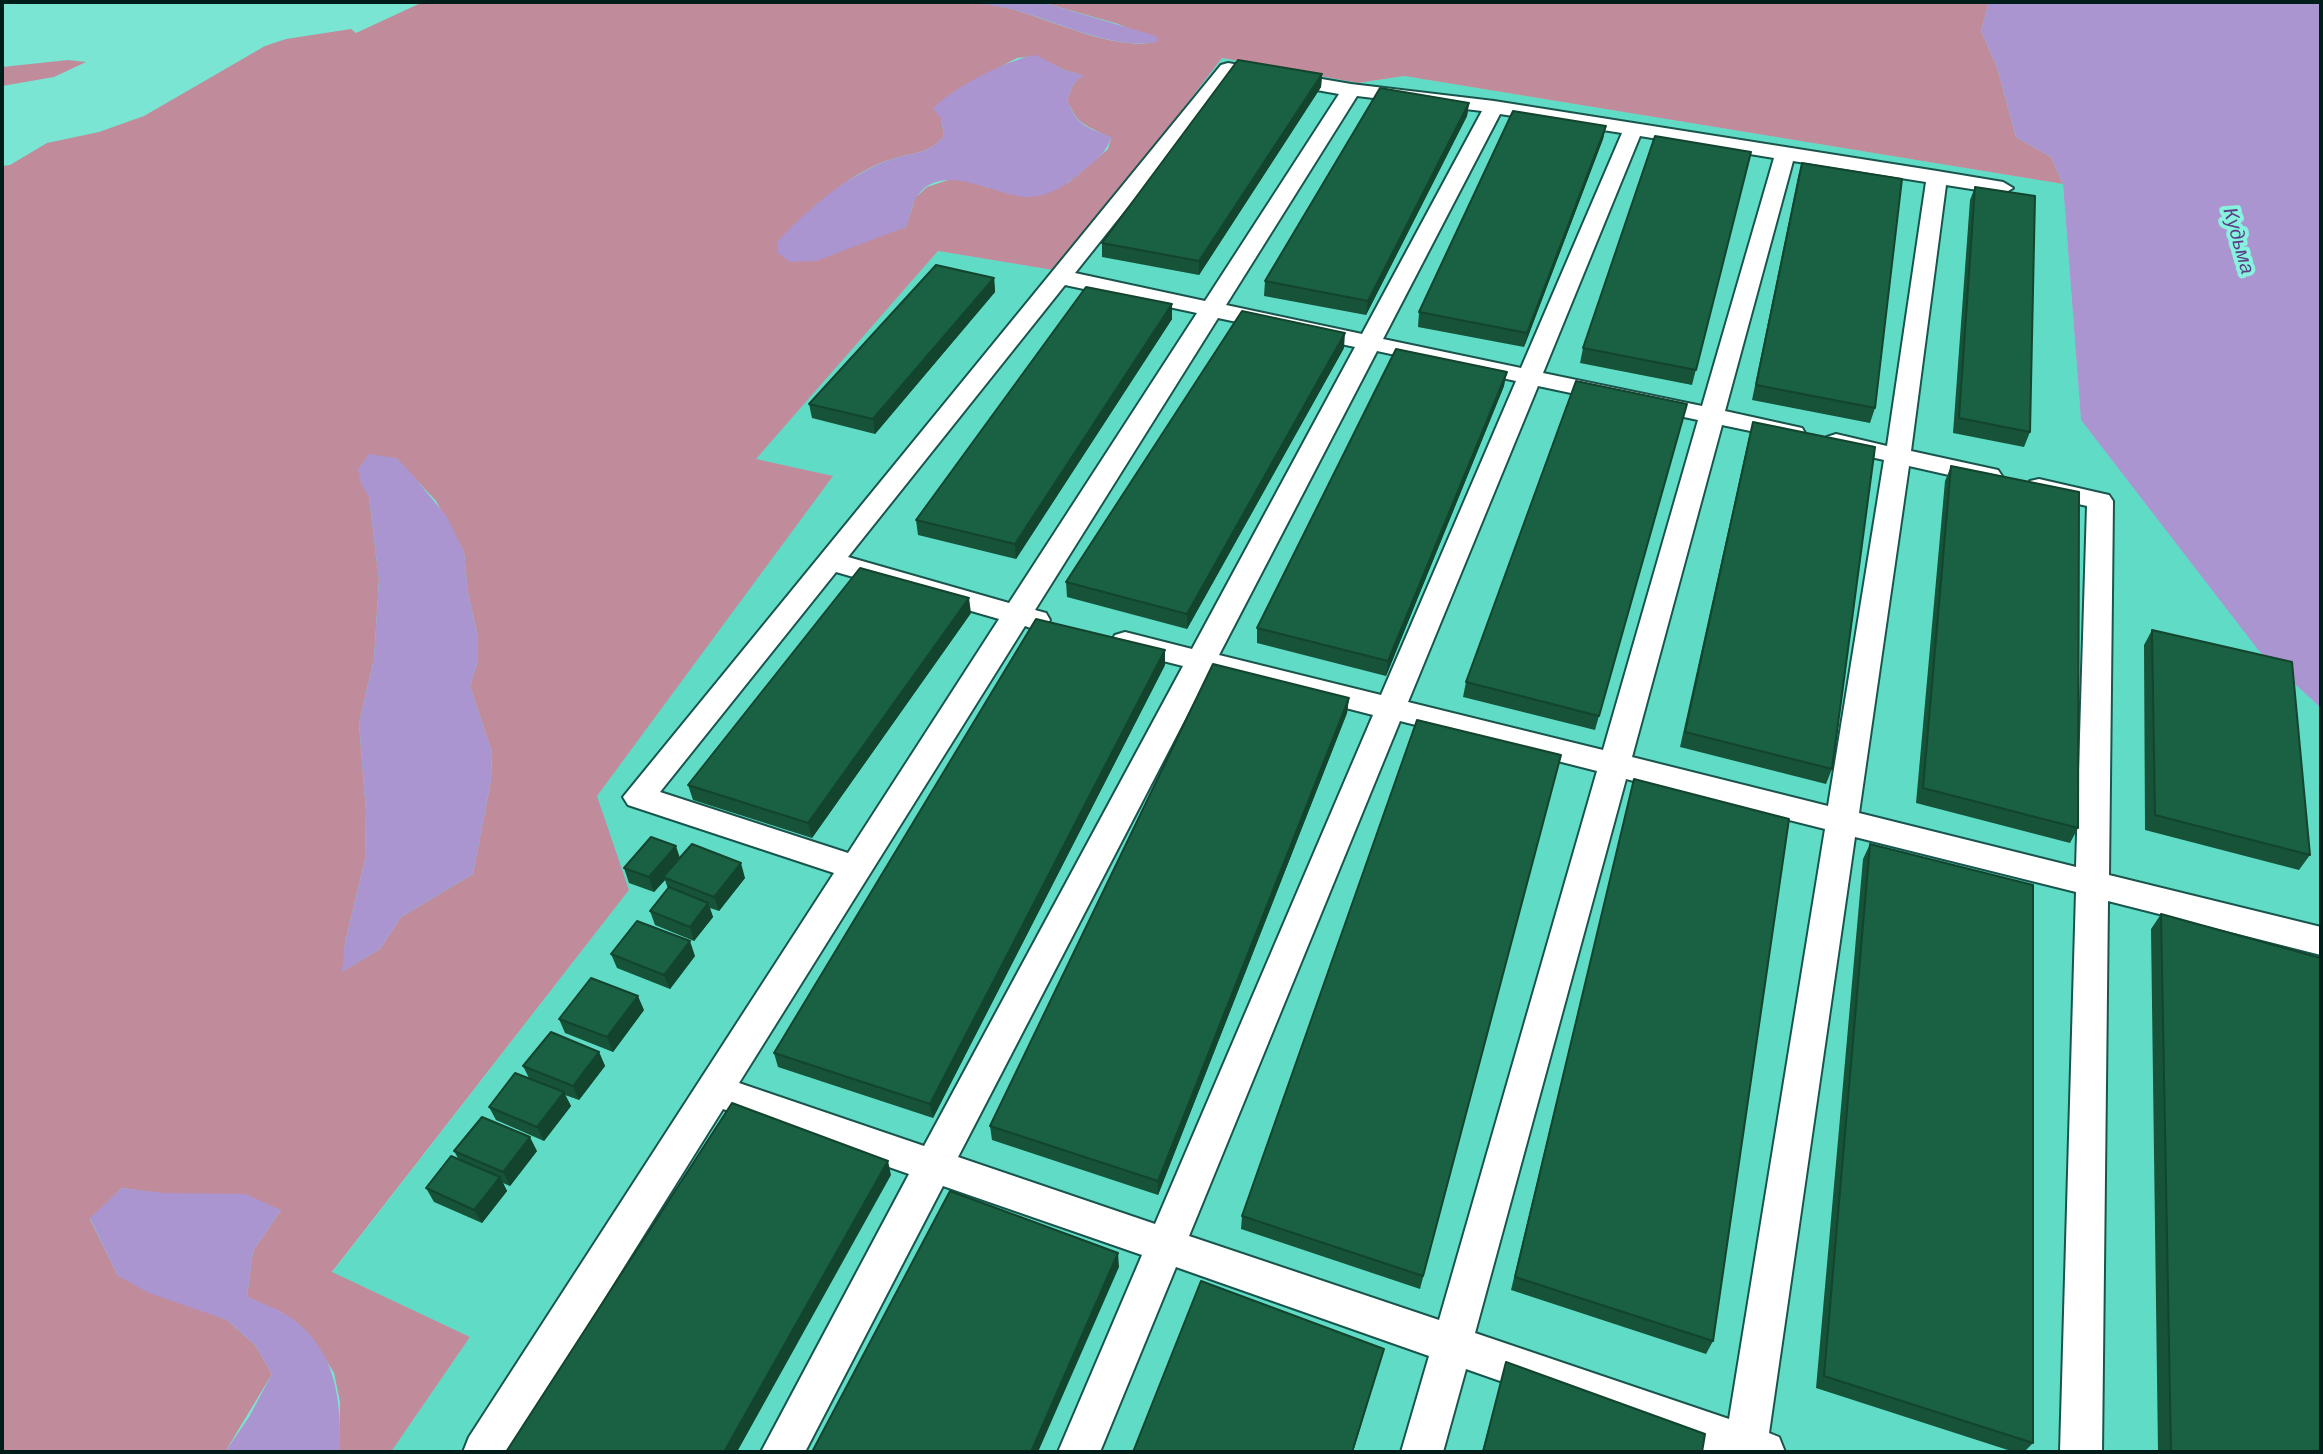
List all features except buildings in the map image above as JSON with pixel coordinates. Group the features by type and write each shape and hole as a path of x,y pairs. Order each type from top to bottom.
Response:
{"lane":[{"path":"856,868 639,797 1228,69 1351,90 1494,107 2003,188"},
{"path":"484,1452 1351,90"},
{"path":"782,1452 1494,107"},
{"path":"1079,1452 1633,130"},
{"path":"1422,1452 1785,154"},
{"path":"714,1090 1752,1450 1937,177"},
{"path":"1060,277 1898,455 2100,501 2081,1452"},
{"path":"830,561 1063,627"},
{"path":"1093,634 2321,941"}],"shaded area":[{"path":"423,2 972,2 1015,10 1106,39 1143,44 1158,41 1118,24 1041,2 1989,2 1981,31 1997,67 2016,137 2051,157 2063,184 1404,76 1358,83 1222,58 1059,271 938,251 756,459 833,476 597,796 629,890 332,1272 470,1337 391,1452 339,1452 340,1402 334,1373 313,1339 283,1313 247,1297 253,1251 281,1210 122,1188 90,1219 118,1276 227,1320 255,1345 272,1374 225,1452 2,1452 2,166 10,165 47,143 99,132 144,116 265,46 286,39 351,29 356,33","holes":["1036,56 1082,75 1073,85 1067,100 1071,109 1084,124 1111,138 1108,149 1068,183 988,188 972,181 951,179 927,187 915,198 906,227 883,234 799,221 843,184 864,171 934,145 944,136 941,118 965,86 1017,58","396,458 436,501 464,552 468,593 478,637 478,661 470,686 492,753 491,780 473,874 401,917 380,949 343,971 345,943 365,860 366,811 359,723 374,659 379,580 369,497"]},
{"path":"1222,58 1358,83 1404,76 2063,184 2081,420 2259,650 2321,708 2321,1452 391,1452 470,1337 332,1273 629,890 596,796 832,476 755,460 938,251 1059,271"},
{"path":"68,60 86,62 54,77 2,86 2,67"}],"water":[{"path":"972,2 1041,2 1156,36 1158,42 1104,39 1015,10"},
{"name":"Кудьма","path":"1989,2 2321,2 2321,708 2259,651 2081,420 2063,184 2051,157 2016,137 1997,67 1981,31"},
{"path":"1036,55 1064,70 1083,75 1073,85 1067,100 1071,109 1083,124 1111,137 1094,162 1074,178 1051,192 1031,197 955,180 940,181 927,186 916,198 906,227 816,261 790,262 778,253 777,242 827,195 880,164 924,151 939,141 944,136 941,118 933,109 941,101 981,76"},
{"path":"369,454 396,458 410,472 447,517 464,552 468,593 478,637 478,661 470,686 492,753 491,780 473,874 401,917 380,949 342,972 345,943 365,860 366,811 359,723 374,659 379,580 369,497 361,484 358,469"},
{"path":"122,1188 162,1193 245,1194 281,1210 253,1251 247,1297 299,1324 324,1355 336,1391 339,1452 225,1452 249,1417 272,1374 255,1345 227,1320 149,1293 118,1276 90,1218"}]}
